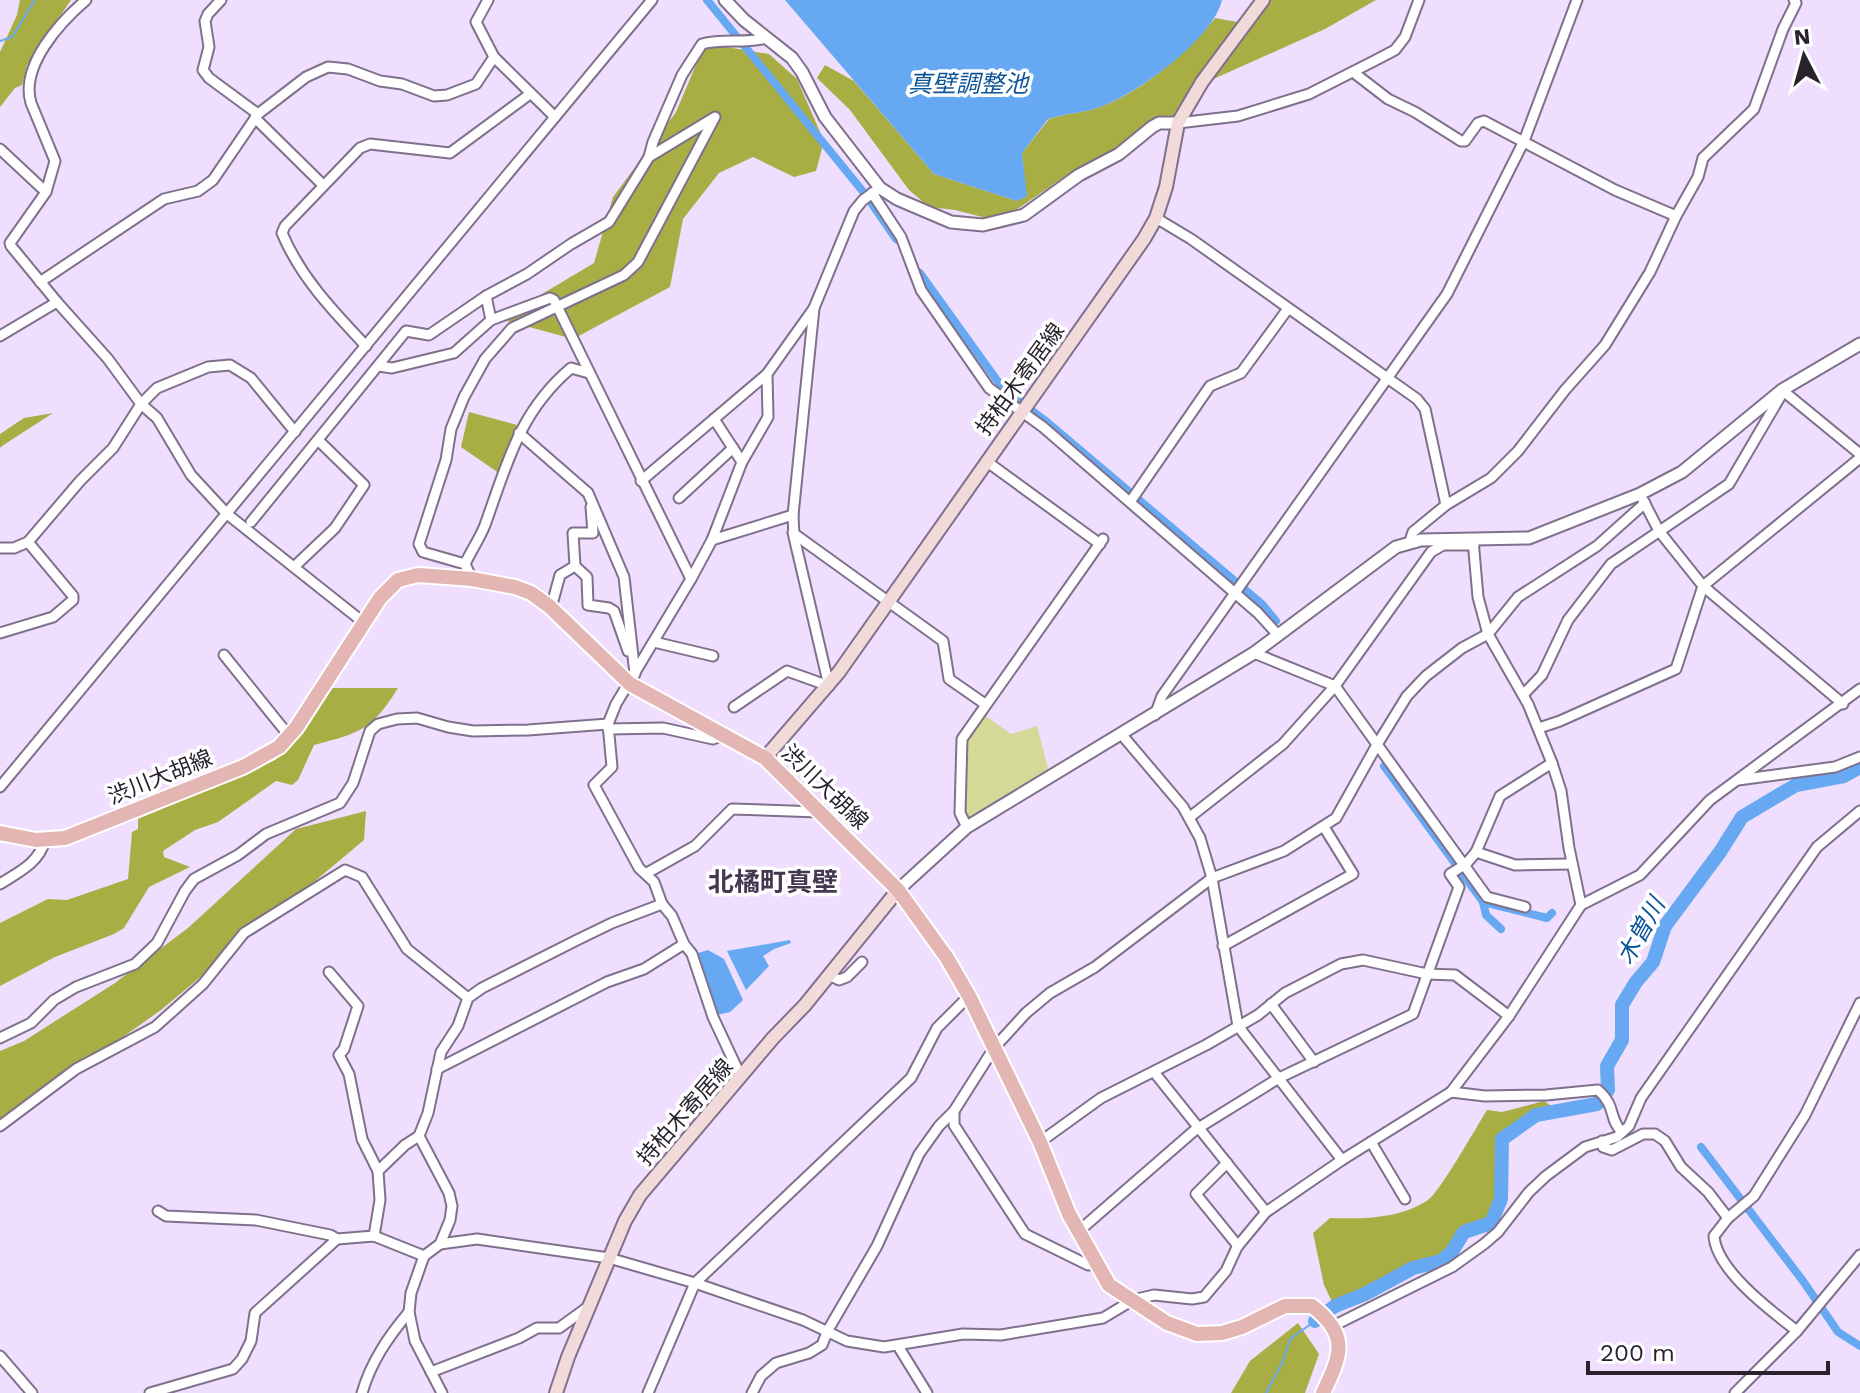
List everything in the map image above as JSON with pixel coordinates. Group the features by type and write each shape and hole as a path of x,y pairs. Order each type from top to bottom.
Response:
{"main road":[{"name":"持柏木寄居線","path":"765,758 829,686 1156,218 1166,187 1178,123 1202,82 1263,0"},
{"name":"渋川大胡線","path":"0,833 45,840 76,834 243,767 272,752 290,737 363,622 398,580 418,575 472,579 515,587 531,593 551,608 632,679 765,758 898,890 947,958 969,996 1040,1142 1069,1214 1109,1285 1167,1323 1197,1334 1222,1333 1242,1327 1285,1306 1312,1306 1331,1323"},
{"name":"持柏木寄居線","path":"556,1393 609,1258 640,1195 898,890"},
{"path":"1323,1393 1336,1366 1340,1343 1331,1323"}],"street":[{"path":"86,0 45,46 29,77 28,93 55,161 46,192 10,243 13,250 114,366 141,404 161,424 191,475 227,514 363,622"},
{"path":"221,0 205,21 209,47 203,70 256,116 323,185"},
{"path":"488,0 476,22 494,57 555,117"},
{"path":"0,787 652,0"},
{"path":"725,0 782,49 802,72 871,194 901,237 921,290 984,382 997,395 1024,407 1234,592 1278,635"},
{"path":"871,194 897,199 951,222 973,225 1003,222 1024,215 1079,175 1119,154 1159,123 1238,116 1309,94 1395,50 1405,37 1419,0"},
{"path":"1155,715 1162,696 1234,592 1447,294 1524,141 1577,0"},
{"path":"1410,541 1413,532 1446,505 1491,478 1518,451 1605,345 1650,272 1698,177 1703,158 1754,109 1783,29 1796,3 1794,0"},
{"path":"251,522 406,331 429,335 486,296 609,222 649,157 696,50 702,44 749,43 766,38"},
{"path":"40,282 164,199 198,191 213,180 256,116 306,77 328,67 348,69 434,96 447,95 476,84 494,57"},
{"path":"1353,72 1388,99 1461,141 1465,141 1478,123 1484,121 1615,190 1676,216"},
{"path":"366,346 324,301 293,257 282,233 360,148 370,144 450,153 530,94"},
{"path":"472,579 465,564 423,552 419,544 446,460 451,429 474,376 512,328 624,275 638,262 715,117 649,157"},
{"path":"0,149 46,192"},
{"path":"641,481 767,374 814,308 854,211 871,194"},
{"path":"1156,218 1191,239 1287,310 1417,399 1425,409 1446,505"},
{"path":"486,296 491,320"},
{"path":"379,366 392,368 454,353 491,320 550,298 558,305 691,579"},
{"path":"0,336 57,302"},
{"path":"814,308 793,533 829,686"},
{"path":"1130,501 1210,386 1241,373 1287,310"},
{"path":"1190,817 1283,744 1335,686 1431,552 1443,545 1529,538 1642,498 1682,472 1782,390 1860,344"},
{"path":"0,548 14,548 28,542 113,448 141,404 157,388 208,367 230,365 251,378 295,432"},
{"path":"465,564 486,524 506,462 532,409 550,386 571,368 589,373"},
{"path":"741,1077 713,1017 692,954 684,944 672,916 662,904 654,882 639,868 594,785 612,767 608,727 616,704 712,540 742,462 768,417 767,374"},
{"path":"1539,728 1676,669 1703,586 1860,456 1782,390"},
{"path":"1523,695 1542,675 1568,620 1611,564 1729,484 1782,390"},
{"path":"714,419 742,462"},
{"path":"519,433 591,499 624,577 632,679"},
{"path":"295,566 335,528 364,485 318,440"},
{"path":"679,498 733,448"},
{"path":"967,827 960,813 961,744 985,704 1101,542 986,461"},
{"path":"1642,498 1659,531 1703,586 1843,704"},
{"path":"752,1393 761,1376 776,1363 809,1353 822,1345 877,1246 919,1154 954,1111 994,1048 1026,1013 1050,993 1095,967 1212,878 1284,851 1324,827 1341,810 1407,696 1426,676 1462,648 1488,634 1518,597 1597,546 1642,498"},
{"path":"591,499 593,533 573,533 575,566 587,577 588,605 614,611 628,651 632,652"},
{"path":"712,540 793,515"},
{"path":"793,533 943,641 949,679 985,704"},
{"path":"898,890 967,827 1254,653 1388,552 1410,541 1474,543"},
{"path":"0,633 53,617 73,600 73,596 28,542"},
{"path":"1474,543 1478,597 1488,634 1539,728 1561,791 1581,905"},
{"path":"551,608 560,575 575,566"},
{"path":"654,642 713,656"},
{"path":"1254,653 1335,686 1487,897 1525,907"},
{"path":"224,655 290,737"},
{"path":"734,707 787,671 829,686"},
{"path":"442,1393 415,1341 409,1312 411,1293 424,1256 440,1244 477,1239 609,1258 695,1283 828,1330 847,1341 875,1346 898,1346 946,1336 989,1337 1103,1318 1133,1300 1154,1295 1192,1299 1204,1297 1226,1271 1238,1246 1266,1212 1451,1092 1509,1016 1581,905 1640,875 1710,800 1860,689"},
{"path":"0,1038 31,1023 54,1000 76,987 135,964 157,943 194,879 238,855 266,834 340,803 353,783 370,731 378,724 417,718 473,731 608,727 663,728 713,739 723,735"},
{"path":"1122,735 1190,817 1200,838 1212,878 1238,1026 1342,1160"},
{"path":"1735,780 1835,767 1860,757"},
{"path":"1080,1230 1199,1127 1279,1078 1410,1017 1459,887 1452,873 1476,852 1500,796 1552,763"},
{"path":"647,873 695,846 732,809 819,812"},
{"path":"1331,1323 1452,1267 1498,1232 1529,1192 1546,1176 1585,1147 1617,1137 1629,1126 1641,1098 1817,847 1860,811"},
{"path":"1223,946 1353,874 1324,827"},
{"path":"0,884 30,865 42,851 45,840"},
{"path":"1476,852 1515,865 1572,864"},
{"path":"0,1126 76,1069 155,1027 203,984 244,933 345,870 362,877 407,949 468,998"},
{"path":"378,1171 419,1136 428,1113 441,1052 458,1026 468,998 589,934 662,904"},
{"path":"437,1069 607,982 644,969 684,944"},
{"path":"1040,1142 1101,1098 1238,1026 1285,993 1341,964 1363,960 1427,974 1455,975 1509,1016"},
{"path":"829,975 839,980 847,977 862,962"},
{"path":"329,972 358,1006 344,1049 339,1055 349,1074 362,1139 378,1171 380,1200 374,1236"},
{"path":"648,1393 695,1283 911,1078 937,1028 969,996"},
{"path":"1797,1331 1747,1291 1717,1249 1714,1236 1728,1218 1754,1196 1805,1115 1860,1003"},
{"path":"1271,1004 1314,1062"},
{"path":"1154,1072 1266,1212"},
{"path":"1451,1092 1485,1096 1598,1090 1608,1099 1615,1124 1622,1132"},
{"path":"954,1111 954,1125 1025,1234 1088,1265 1098,1264"},
{"path":"1602,1141 1603,1147 1612,1150 1643,1134 1660,1137 1681,1167 1708,1192 1728,1218"},
{"path":"419,1136 449,1193 452,1206 440,1244"},
{"path":"1371,1142 1405,1199"},
{"path":"1227,1163 1196,1194 1238,1246"},
{"path":"158,1211 166,1216 256,1220 337,1239 374,1236 424,1256"},
{"path":"150,1393 233,1369 251,1341 255,1313 337,1239"},
{"path":"1735,1393 1797,1331 1860,1255"},
{"path":"434,1377 537,1328 559,1328 589,1306"},
{"path":"362,1393 386,1339 409,1312"},
{"path":"898,1346 927,1393"},
{"path":"0,1356 32,1393"},
{"path":"433,1393 434,1377"}],"green space":[{"path":"983,714 1011,734 1037,726 1049,772 967,820 963,813 964,742"}],"shaded area":[{"path":"20,0 71,0 27,65 22,85 15,88 0,107 0,52 17,15"},
{"path":"1269,0 1376,0 1325,29 1200,85 1175,119 1164,117 1151,120 1139,134 1116,150 1077,168 1019,208 990,219 929,207 909,190 850,110 817,78 825,65 854,81 934,174 1017,201 1026,196 1022,153 1049,119 1096,108 1118,99 1164,69 1215,18 1249,24"},
{"path":"704,46 769,54 797,79 824,141 816,171 794,177 753,157 719,173 683,219 670,287 573,339 500,319 594,263 613,197 676,112"},
{"path":"469,412 517,425 506,478 461,447"},
{"path":"53,413 0,448 0,434 24,418"},
{"path":"331,688 398,688 380,713 364,728 314,745 298,780 292,785 276,781 218,822 195,830 163,851 164,857 190,867 149,887 124,928 55,957 0,986 0,923 48,899 67,900 128,879 132,832 138,829 138,819 275,760 291,747"},
{"path":"366,811 364,840 161,1010 0,1124 0,1051 24,1041 115,983 188,928 296,829"},
{"path":"1544,1101 1554,1108 1526,1118 1501,1138 1498,1198 1490,1221 1462,1231 1440,1259 1413,1266 1363,1293 1333,1304 1324,1285 1313,1233 1330,1218 1368,1218 1393,1214 1428,1200 1487,1110 1502,1112"},
{"path":"1298,1323 1319,1354 1305,1393 1231,1393 1250,1361"}],"water":[{"name":"真壁調整池","path":"785,0 1222,0 1205,31 1154,77 1103,106 1048,119 1022,153 1027,196 1017,201 934,174"},
{"path":"790,940 791,943 763,956 769,966 746,990 727,951"},
{"path":"708,950 724,959 743,1000 730,1012 717,1015 698,953"}],"waterway":[{"path":"0,41 12,37 35,0"},
{"path":"707,0 865,194 896,239"},
{"path":"920,273 1004,390 1047,422 1262,604 1276,621"},
{"path":"1384,766 1483,902 1486,915 1501,929"},
{"name":"木曽川","path":"1315,1321 1335,1306 1413,1268 1441,1261 1451,1253 1464,1232 1491,1223 1501,1199 1502,1139 1536,1115 1597,1104 1608,1090 1607,1066 1622,1040 1622,1005 1653,962 1665,926 1742,817 1796,785 1844,776 1860,767"},
{"path":"1483,902 1547,918 1552,913"},
{"path":"1701,1147 1838,1332 1860,1346"},
{"name":"木曽川","path":"1266,1393 1283,1361 1290,1339 1315,1321"}],"district":[{"name":"北橘町真壁","path":"773,882"}]}
